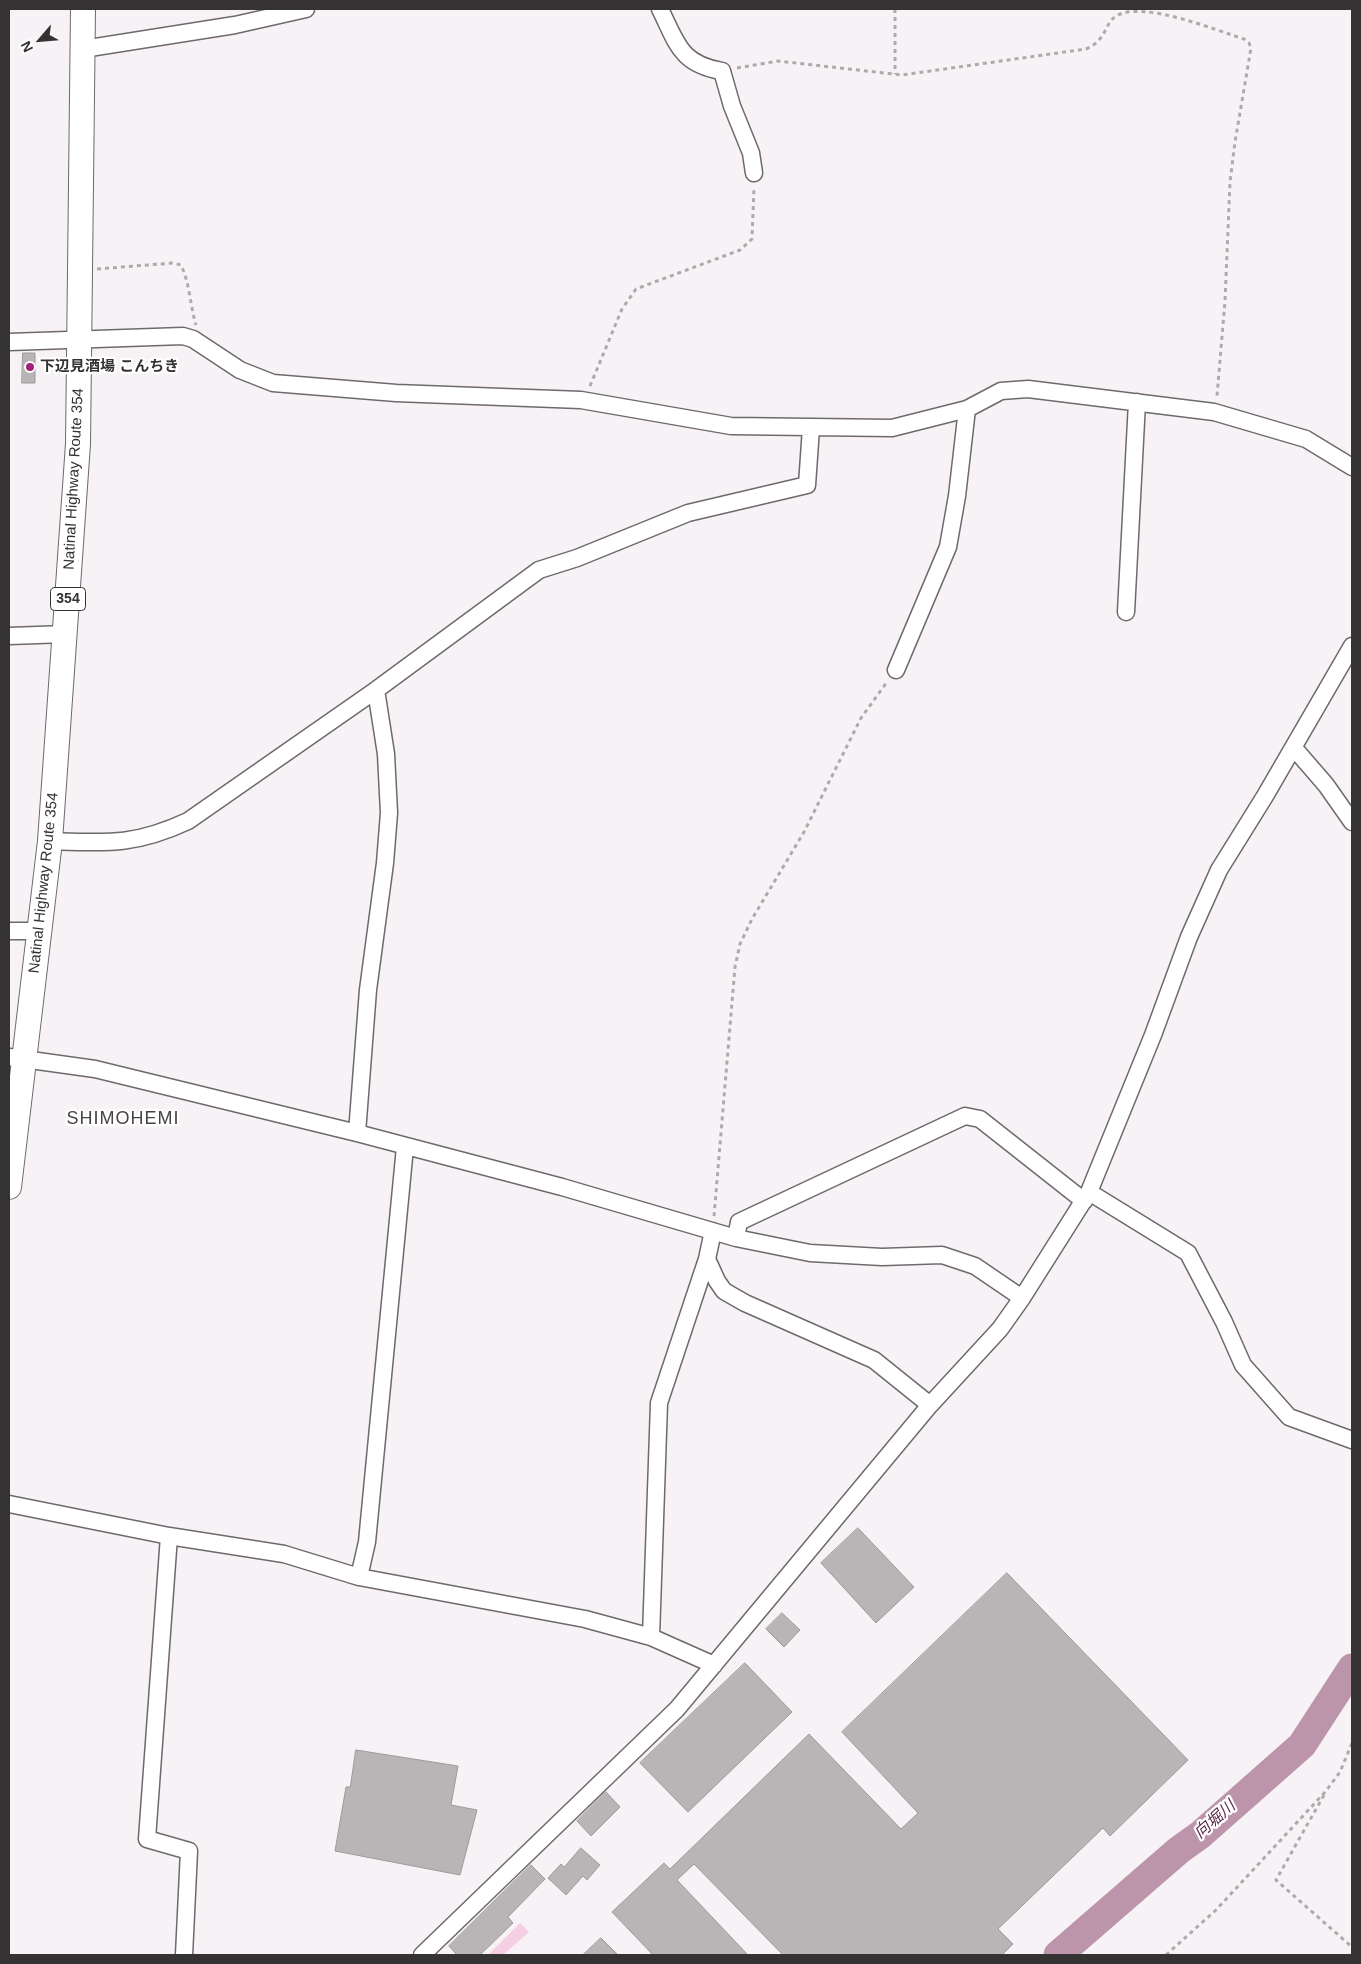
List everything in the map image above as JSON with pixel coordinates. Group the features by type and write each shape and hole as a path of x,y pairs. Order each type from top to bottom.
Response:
{"highway":[{"name":"Natinal Highway Route 354","path":"9,1187 16,1058 41,930 50,841 78,444 83,9"}],"street":[{"path":"83,49 235,25 306,9"},
{"path":"660,9 689,60 704,68 722,71 732,106 751,153 754,173"},
{"path":"9,342 183,336 192,339 240,370 273,382 396,393 581,400 731,426 892,428 967,410 1001,391 1028,389 1214,412 1306,438 1352,466"},
{"path":"1126,612 1137,402"},
{"path":"896,670 948,547 957,496 967,410"},
{"path":"50,841 108,843 133,841 158,835 188,822 376,690 538,570 577,558 688,513 807,485 810,428"},
{"path":"9,636 66,634"},
{"path":"422,1955 677,1709 930,1405 1000,1329 1087,1196 1153,1035 1202,904 1219,870 1294,748 1352,646"},
{"path":"357,1133 368,990 385,863 389,813 386,754 376,690"},
{"path":"1294,748 1326,785 1352,822"},
{"path":"9,931 41,930"},
{"path":"16,1058 95,1069 357,1133 562,1187 736,1238 810,1253 882,1257 942,1255 975,1266 1022,1298"},
{"path":"736,1238 739,1222 964,1116 980,1119 1087,1196 1188,1253 1224,1322 1243,1365 1289,1417 1352,1440"},
{"path":"359,1578 367,1542 405,1147"},
{"path":"651,1636 660,1403 707,1259 713,1231"},
{"path":"707,1259 716,1281 724,1291 745,1303 874,1360 930,1405"},
{"path":"9,1504 169,1536 284,1554 359,1578 585,1619 651,1636 714,1665"},
{"path":"169,1536 147,1839 189,1851 184,1955"}],"path":[{"path":"895,9 895,74"},
{"path":"722,71 778,61 902,75 1086,49 1096,45 1114,17 1131,10 1159,13 1244,39 1251,48 1234,142 1230,182 1224,310 1218,389 1214,412"},
{"path":"581,400 597,371 622,309 636,289 740,250 752,239 754,173"},
{"path":"79,270 173,263 181,265 187,278 191,309 199,334 213,352"},
{"path":"713,1231 733,985 740,944 752,919 804,832 861,718 896,670"},
{"path":"1166,1955 1216,1910 1326,1791 1340,1772 1352,1744"},
{"path":"1326,1791 1276,1880 1352,1947"}],"shaded area":[{"path":"520,1923 529,1932 503,1955 488,1955"}],"building":[{"path":"23,353 35,353 35,383 22,383"},
{"path":"858,1528 914,1587 876,1623 821,1563"},
{"path":"1007,1573 1188,1760 1110,1836 1103,1828 998,1929 1013,1944 1002,1955 783,1955 694,1864 677,1880 748,1955 653,1955 612,1912 664,1863 670,1869 809,1734 901,1829 918,1813 842,1732"},
{"path":"782,1613 800,1630 784,1647 766,1629"},
{"path":"745,1663 792,1712 688,1812 640,1763"},
{"path":"356,1750 458,1766 451,1805 477,1810 460,1875 335,1851 346,1787 350,1787"},
{"path":"606,1792 620,1807 591,1836 577,1821"},
{"path":"581,1848 600,1865 587,1880 583,1876 566,1895 548,1878 561,1864 564,1867"},
{"path":"531,1865 545,1879 508,1917 513,1923 480,1955 457,1955 449,1946"},
{"path":"601,1938 618,1955 583,1955"}],"waterway":[{"name":"向堀川","path":"1058,1955 1179,1850 1200,1835 1302,1745 1352,1668"}],"place":[{"name":"下辺見酒場 こんちき","path":"30,367"}],"district":[{"name":"SHIMOHEMI","path":"123,1119"}]}
